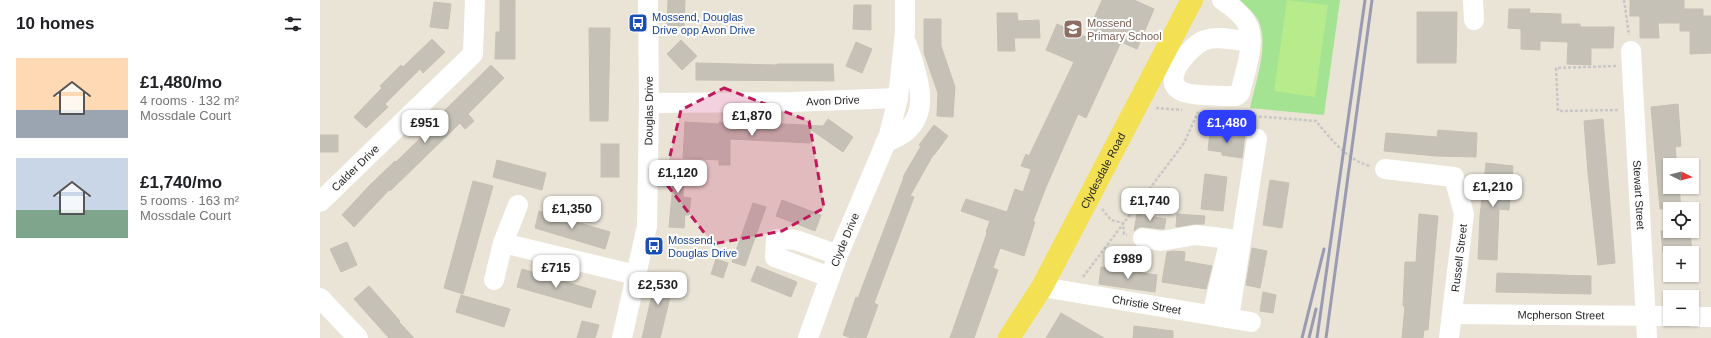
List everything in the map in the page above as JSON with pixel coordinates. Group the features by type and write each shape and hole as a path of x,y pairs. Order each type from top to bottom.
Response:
{"main road":[{"name":"Clydesdale Road","path":"1009,338 1042,286 1192,0"}],"street":[{"name":"Calder Drive","path":"320,202 472,54 475,0"},
{"name":"Douglas Drive","path":"622,338 646,226 649,103 648,0"},
{"name":"Clyde Drive","path":"808,338 838,255 885,143 898,98 905,32 905,0"},
{"path":"1222,0 1240,15 1249,26 1251,42"},
{"path":"1473,0 1474,20"},
{"name":"Clyde Drive","path":"885,143 904,133 914,122 921,106 919,90 905,32"},
{"name":"Stewart Street","path":"1631,59 1647,338"},
{"name":"Avon Drive","path":"649,103 791,102 898,98"},
{"path":"1221,317 1258,139"},
{"name":"Russell Street","path":"1385,169 1454,176 1464,214 1449,338"},
{"path":"494,280 503,244 518,205"},
{"path":"1143,238 1161,240 1196,235 1230,239 1221,317"},
{"path":"830,277 775,257 776,239 796,240 838,255"},
{"path":"503,244 636,275"},
{"name":"Christie Street","path":"1042,286 1251,322"},
{"path":"320,298 358,338"},
{"name":"Mcpherson Street","path":"1452,314 1663,316"},
{"path":"1699,317 1711,317"}],"path":[{"path":"1624,0 1631,59 1556,68 1558,111 1634,109"},
{"path":"1072,292 1123,222 1184,143 1198,112"},
{"path":"1092,191 1098,204 1111,220 1123,222"},
{"path":"1123,222 1124,234 1143,238"}],"highlighted area":[{"path":"724,88 809,121 824,208 782,231 713,244 664,181 681,110"}],"green space":[{"path":"1240,0 1340,0 1324,115 1250,108 1261,63 1263,38 1261,27 1257,18"},
{"path":"1287,0 1328,5 1315,97 1274,91"}],"building":[{"path":"500,0 515,0 515,59 495,59 496,32 500,32"},
{"path":"668,0 685,0 684,26 667,25"},
{"path":"1102,0 1134,0 1154,9 1137,49 1121,42 1086,118 1078,114 1033,221 1035,222 1024,256 1000,248 993,268 998,270 974,338 950,338 990,221 961,211 966,199 1007,212 1015,189 1023,192 1031,169 1021,166 1026,154 1029,156 1074,62 1046,50 1057,24 1086,37"},
{"path":"1630,0 1684,0 1684,9 1703,9 1703,16 1711,16 1711,53 1690,54 1690,31 1680,31 1680,23 1658,23 1659,38 1640,38 1640,16 1630,16"},
{"path":"434,2 451,4 448,29 430,27"},
{"path":"854,5 871,5 871,30 853,29"},
{"path":"1509,9 1530,9 1529,13 1561,14 1561,24 1580,24 1580,27 1614,27 1613,48 1591,48 1591,65 1567,64 1568,42 1540,41 1540,50 1521,49 1521,29 1508,28"},
{"path":"1417,12 1457,12 1456,63 1417,63"},
{"path":"997,13 1017,13 1018,21 1039,20 1040,38 1014,38 1015,51 998,51"},
{"path":"924,19 941,19 941,46 955,87 953,117 937,116 938,93 924,53"},
{"path":"589,28 610,28 608,121 590,121"},
{"path":"432,39 445,52 423,73 420,69 385,104 388,107 366,128 354,117 382,88 380,86 401,65 403,67"},
{"path":"681,40 697,56 682,70 667,54"},
{"path":"856,42 872,49 862,73 846,66"},
{"path":"696,63 777,65 833,64 834,81 696,80"},
{"path":"491,65 504,78 468,114 474,121 465,129 460,123 390,191 389,190 354,227 342,215 370,185 438,121 436,119"},
{"path":"1678,104 1681,146 1675,147 1676,158 1663,158 1663,194 1680,194 1680,202 1663,202 1663,209 1660,209 1651,107"},
{"path":"828,119 853,137 843,152 810,129 810,143 730,139 730,165 719,165 719,160 683,158 685,122 719,124 719,122 744,122 823,126"},
{"path":"1603,119 1615,263 1598,265 1584,121"},
{"path":"934,125 948,136 933,155 910,196 914,197 874,303 878,305 866,338 851,338 843,335 856,297 858,298 903,177 921,146 919,145"},
{"path":"1438,130 1477,133 1476,157 1436,156 1384,151 1386,133 1437,137"},
{"path":"1229,131 1245,134 1242,158 1222,155 1222,152 1208,150 1210,132 1228,134"},
{"path":"320,135 338,135 338,152 320,152"},
{"path":"601,144 619,144 619,177 601,177"},
{"path":"497,160 546,173 542,190 493,177"},
{"path":"667,161 684,161 683,197 691,198 689,215 685,215 684,228 669,227 673,184 667,183"},
{"path":"1486,163 1513,166 1509,210 1499,209 1497,260 1478,259 1480,216"},
{"path":"1205,174 1227,177 1223,211 1201,209"},
{"path":"1270,180 1289,183 1282,228 1263,225"},
{"path":"473,181 493,186 463,294 444,288"},
{"path":"782,200 821,215 815,231 776,216"},
{"path":"753,203 766,207 745,266 732,262"},
{"path":"539,211 610,232 605,249 535,228"},
{"path":"1137,214 1166,219 1164,229 1139,227 1134,231"},
{"path":"1177,214 1205,216 1204,224 1176,227"},
{"path":"1419,214 1438,216 1428,330 1424,330 1423,338 1402,338 1405,306 1403,306 1405,262 1416,262"},
{"path":"1661,231 1663,231 1663,238 1691,238 1691,246 1663,246 1663,253"},
{"path":"347,242 357,265 341,272 330,249"},
{"path":"1252,248 1267,251 1260,288 1246,285"},
{"path":"1167,252 1185,252 1184,261 1212,266 1206,289 1162,282"},
{"path":"716,259 728,263 723,278 711,274"},
{"path":"757,266 797,282 791,297 751,281"},
{"path":"1101,267 1157,275 1155,292 1099,284"},
{"path":"522,269 596,291 591,308 517,287"},
{"path":"657,273 675,277 660,338 642,338"},
{"path":"1497,273 1591,276 1591,294 1496,292"},
{"path":"369,286 414,338 389,338 354,299"},
{"path":"1263,292 1276,295 1273,313 1260,311"},
{"path":"461,295 510,309 504,327 456,312"},
{"path":"1061,313 1104,338 1046,338"},
{"path":"582,321 599,325 595,338 577,338"},
{"path":"1134,326 1173,331 1173,338 1133,338"}],"railway":[{"path":"1317,338 1365,0"},
{"path":"1326,338 1372,0"},
{"path":"1302,338 1324,249"},
{"path":"1309,338 1316,309"}],"place":[{"name":"Mossend, Douglas Drive opp Avon Drive","path":"638,23"},
{"name":"Mossend Primary School","path":"1073,29"},
{"name":"Mossend, Douglas Drive","path":"654,246"}]}
